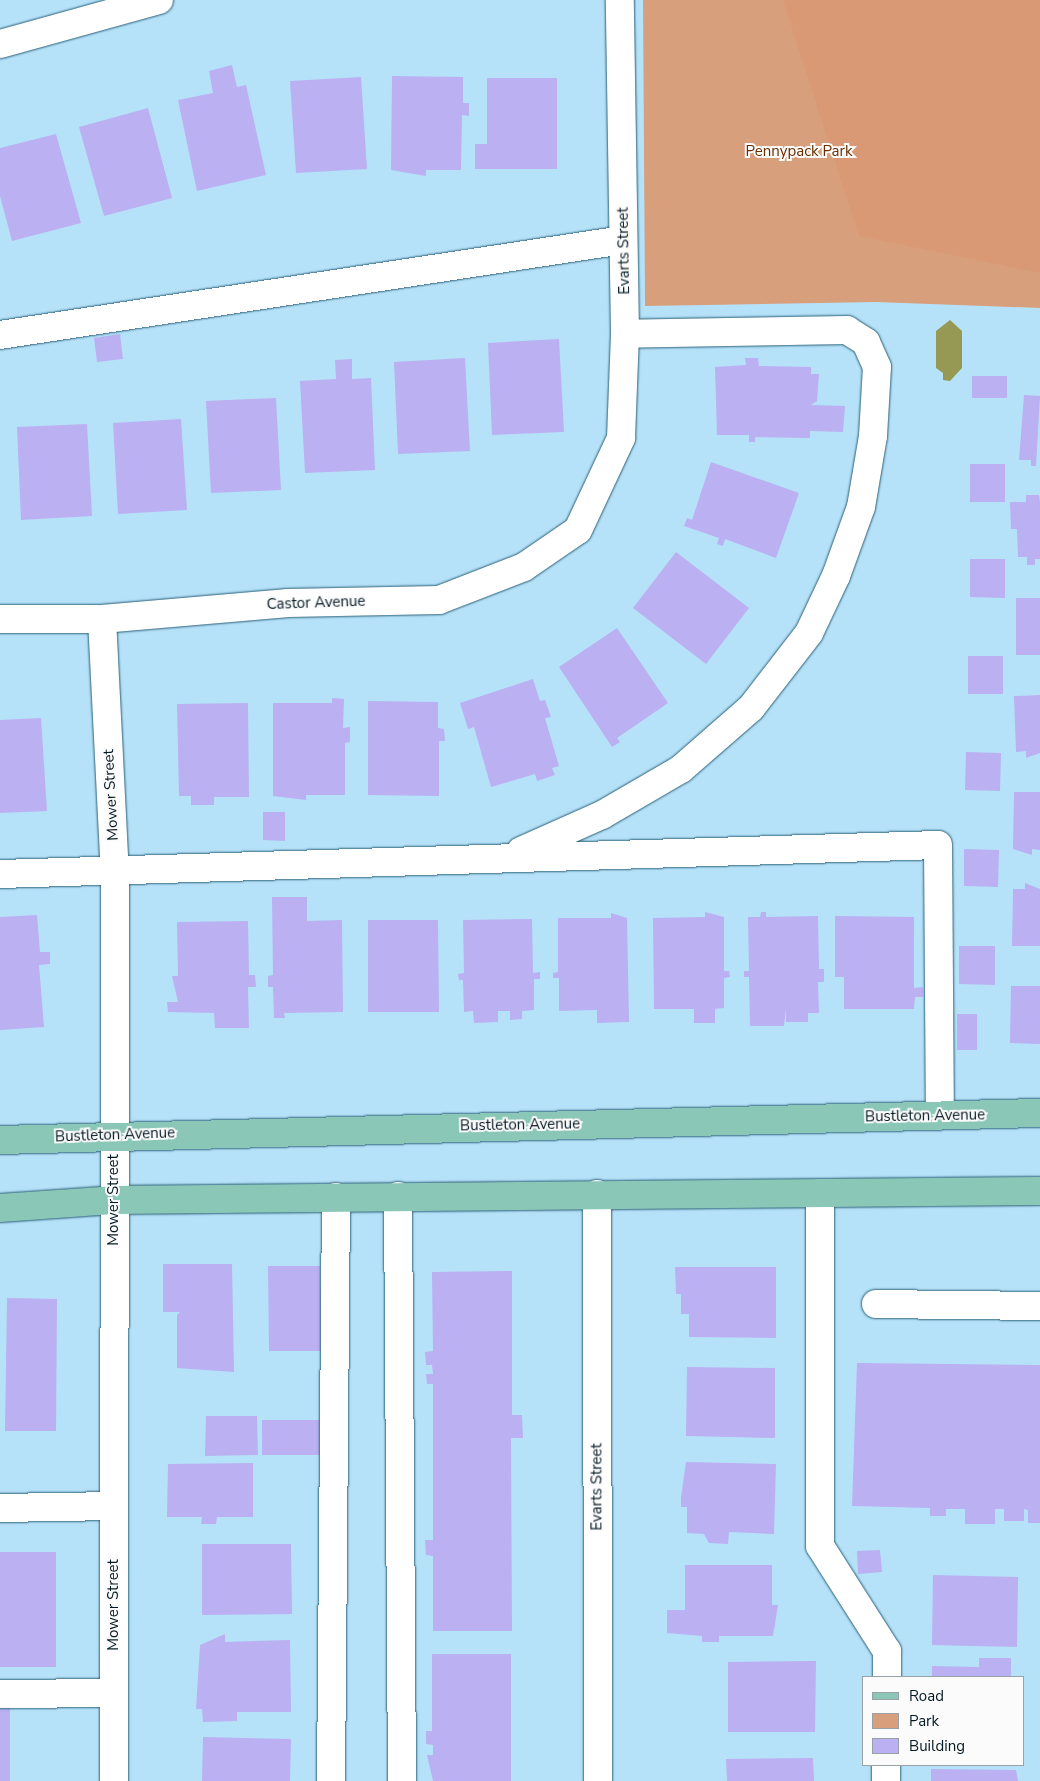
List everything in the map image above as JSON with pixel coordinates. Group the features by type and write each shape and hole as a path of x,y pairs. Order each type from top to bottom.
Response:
{"main road":[{"name":"Bustleton Avenue","path":"0,1140 114,1134 1040,1113"},
{"path":"0,1208 113,1200 1040,1191"}],"street":[{"path":"0,44 160,0"},
{"name":"Evarts Street","path":"595,497 621,438 625,334 620,0"},
{"path":"0,335 623,240"},
{"path":"508,857 602,815 681,769 751,708 809,633 836,576 861,507 873,436 877,368 866,342 847,330 625,334"},
{"name":"Castor Avenue","path":"0,619 102,619 288,603 439,600 524,567 578,530 595,497"},
{"name":"Mower Street","path":"102,619 115,868 113,1200 114,1781"},
{"path":"0,874 115,868 938,844 940,1116"},
{"path":"820,1193 820,1546 887,1651 887,1676"},
{"name":"Evarts Street","path":"597,1194 598,1781"},
{"path":"398,1196 402,1781"},
{"path":"331,1781 336,1197"},
{"path":"876,1304 1040,1306"},
{"path":"0,1508 114,1506"},
{"path":"0,1694 114,1693"},
{"path":"886,1766 886,1781"}],"green space":[{"name":"Pennypack Park","path":"643,0 1040,0 1040,308 876,302 645,306"}],"shaded area":[{"path":"783,0 1040,0 1040,273 859,236"},
{"path":"950,320 962,331 962,368 950,381 943,380 943,373 936,368 936,331"}],"building":[{"path":"232,65 237,87 246,85 266,175 197,191 178,100 213,93 209,71"},
{"path":"392,76 463,77 463,103 469,103 469,116 462,115 461,170 426,170 426,176 391,170"},
{"path":"361,77 367,169 296,173 290,81"},
{"path":"487,78 557,78 557,169 475,169 475,144 487,144"},
{"path":"148,108 172,198 104,216 79,127"},
{"path":"56,134 81,223 12,241 0,196 0,148"},
{"path":"120,334 123,359 97,362 94,338"},
{"path":"559,339 564,432 492,435 488,343"},
{"path":"465,358 470,451 398,454 394,362"},
{"path":"745,358 758,358 759,366 811,367 811,374 819,374 817,401 811,405 845,406 843,432 810,431 810,438 755,437 755,442 749,442 749,435 717,435 715,367 746,365"},
{"path":"352,359 352,379 371,378 375,470 305,473 300,381 336,379 335,360"},
{"path":"972,376 1007,376 1007,398 972,398"},
{"path":"1024,395 1040,396 1036,466 1031,466 1031,460 1019,460"},
{"path":"276,398 281,490 211,493 206,401"},
{"path":"181,419 187,510 118,514 113,423"},
{"path":"87,424 92,516 21,520 17,427"},
{"path":"711,462 799,493 776,558 725,539 723,546 717,544 719,538 684,526 687,518 692,520"},
{"path":"970,464 1005,464 1005,502 970,502"},
{"path":"1026,495 1039,495 1040,502 1040,559 1035,559 1035,565 1027,565 1027,557 1018,557 1017,529 1011,529 1010,502 1026,502"},
{"path":"676,552 749,608 706,664 633,608"},
{"path":"970,559 1005,559 1005,598 970,597"},
{"path":"1016,598 1040,598 1040,655 1016,655"},
{"path":"617,628 668,703 617,738 620,742 612,747 559,667"},
{"path":"968,656 1003,656 1003,694 968,694"},
{"path":"533,679 540,701 545,700 551,717 545,718 559,766 552,768 555,775 537,781 535,774 491,787 474,727 468,729 460,703"},
{"path":"1040,695 1040,753 1026,758 1026,751 1016,752 1014,696"},
{"path":"332,698 344,699 343,728 350,727 350,742 345,743 345,795 306,795 306,800 273,796 273,703 332,703"},
{"path":"368,701 438,702 438,728 444,729 445,741 439,741 439,796 368,795"},
{"path":"248,703 249,797 214,797 214,805 191,805 191,796 179,796 177,704"},
{"path":"41,718 47,811 0,813 0,720"},
{"path":"966,752 1001,753 1000,791 965,790"},
{"path":"1014,792 1040,792 1040,850 1032,849 1032,855 1013,849"},
{"path":"263,812 285,812 285,841 263,840"},
{"path":"964,849 999,850 998,887 964,886"},
{"path":"1025,883 1040,889 1040,946 1012,946 1013,889 1025,889"},
{"path":"272,897 307,897 307,921 342,920 343,1012 284,1013 285,1018 274,1018 273,987 268,987 268,976 273,975"},
{"path":"705,912 724,917 724,971 729,971 730,977 724,978 724,1008 715,1009 715,1023 694,1023 694,1009 654,1009 653,918 705,917"},
{"path":"761,912 766,912 766,917 818,916 819,969 824,969 824,982 818,982 819,1013 808,1013 808,1022 786,1022 786,1008 784,1026 750,1026 749,977 744,977 744,971 749,971 748,917 760,917"},
{"path":"611,913 627,918 629,1022 597,1023 597,1010 559,1011 559,978 553,978 553,973 558,972 558,918 611,918"},
{"path":"37,915 40,952 50,952 50,964 39,965 44,1027 0,1030 0,917"},
{"path":"835,916 914,917 914,988 923,987 923,997 915,997 914,1009 844,1009 844,977 835,977"},
{"path":"532,919 533,973 540,972 540,979 534,979 534,1010 522,1011 522,1019 510,1020 510,1011 498,1011 498,1022 474,1023 473,1011 464,1012 463,980 459,980 458,974 464,973 463,920"},
{"path":"368,920 438,920 439,1012 368,1012"},
{"path":"248,921 249,975 255,975 256,987 248,987 249,1028 215,1028 214,1013 168,1012 167,1002 178,1002 172,976 178,976 177,922"},
{"path":"959,946 995,946 995,985 959,984"},
{"path":"1011,986 1040,986 1040,1044 1010,1043"},
{"path":"957,1014 977,1014 977,1050 957,1050"},
{"path":"163,1264 232,1264 234,1372 177,1368 177,1315 180,1312 163,1312"},
{"path":"268,1266 320,1266 322,1351 269,1351"},
{"path":"675,1267 776,1267 776,1338 689,1337 689,1314 681,1314 681,1294 676,1294"},
{"path":"512,1271 512,1415 522,1415 523,1438 511,1438 512,1631 433,1631 433,1556 426,1555 425,1540 433,1540 433,1384 427,1384 426,1374 433,1374 432,1365 426,1365 425,1352 433,1351 432,1272"},
{"path":"7,1298 57,1299 56,1431 5,1431"},
{"path":"857,1363 1040,1365 1040,1523 1028,1523 1028,1510 1024,1509 1024,1521 1004,1521 1004,1509 995,1509 995,1524 965,1524 965,1509 946,1509 946,1516 930,1516 930,1508 852,1506"},
{"path":"687,1367 775,1368 775,1438 686,1436"},
{"path":"206,1416 257,1416 258,1455 205,1456"},
{"path":"262,1420 322,1420 321,1455 262,1455"},
{"path":"686,1462 776,1464 774,1534 729,1532 728,1544 709,1543 704,1534 687,1533 687,1507 681,1507"},
{"path":"253,1463 253,1517 217,1517 216,1524 201,1524 202,1517 167,1517 168,1464"},
{"path":"202,1544 291,1544 292,1614 202,1615"},
{"path":"880,1550 882,1572 858,1574 857,1551"},
{"path":"0,1552 56,1552 56,1667 0,1667"},
{"path":"685,1565 772,1565 772,1605 778,1605 773,1636 719,1636 719,1642 702,1642 702,1636 667,1633 667,1610 685,1610"},
{"path":"933,1575 1018,1577 1017,1647 932,1645"},
{"path":"225,1634 225,1642 290,1640 291,1712 237,1712 237,1721 203,1722 202,1709 196,1709 200,1645"},
{"path":"432,1654 511,1654 511,1781 433,1781 427,1755 433,1755 433,1745 426,1744 426,1731 432,1731"},
{"path":"979,1658 1011,1658 1011,1676 932,1676 932,1666 979,1667"},
{"path":"816,1661 815,1732 728,1732 728,1662"},
{"path":"0,1707 10,1707 10,1781 0,1781"},
{"path":"203,1737 291,1739 290,1781 202,1781"},
{"path":"813,1758 814,1781 727,1781 726,1759"},
{"path":"931,1769 1016,1770 1018,1781 931,1781"}]}
